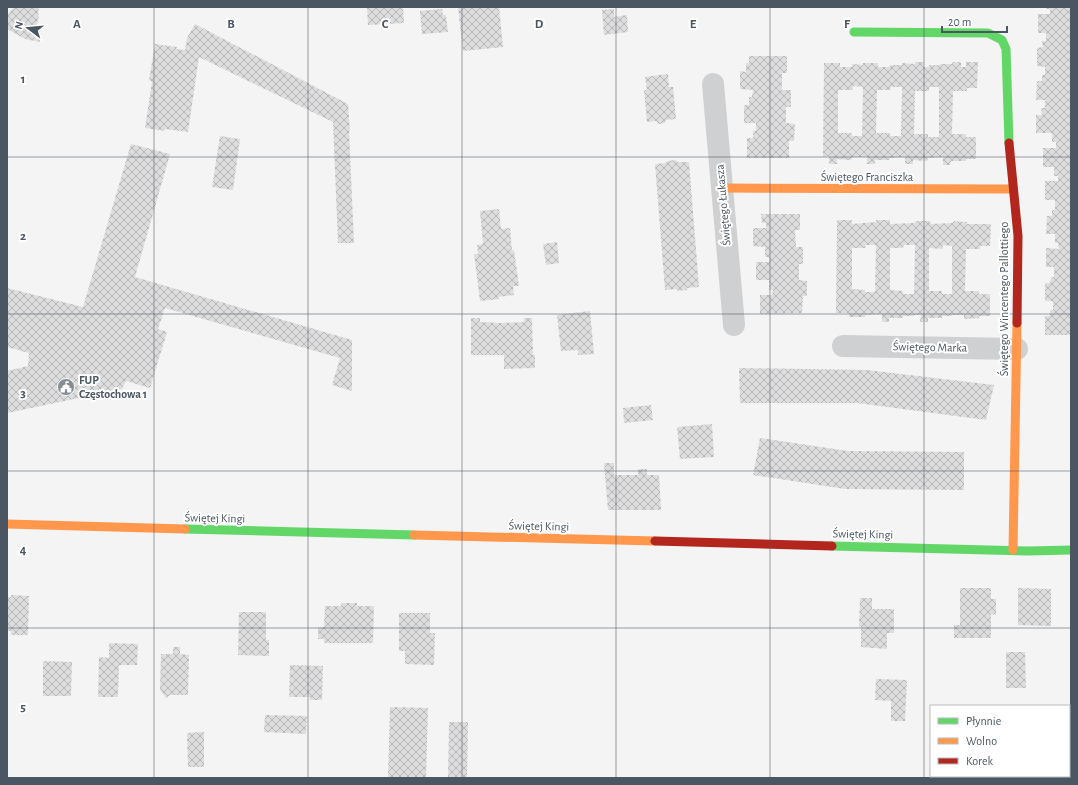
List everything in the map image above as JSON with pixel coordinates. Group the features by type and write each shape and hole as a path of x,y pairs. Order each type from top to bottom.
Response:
{"street":[{"name":"Świętego Wincentego Pallottiego","path":"854,32 988,33 1002,40 1006,49 1008,131 1012,189 1018,236 1013,550"},
{"name":"Świętego Łukasza","path":"713,84 734,325"},
{"name":"Świętego Franciszka","path":"722,188 1012,189"},
{"name":"Świętego Marka","path":"843,346 1017,349"},
{"name":"Świętej Kingi","path":"7,524 1013,550 1071,550"}],"building":[{"path":"14,7 39,7 39,16 34,37 40,40 40,42 25,39 7,29 7,15"},
{"path":"367,7 403,7 404,23 368,25"},
{"path":"458,7 499,7 503,47 463,51"},
{"path":"1046,7 1071,7 1071,335 1045,335 1045,316 1050,316 1050,310 1053,310 1053,301 1045,301 1045,283 1050,283 1051,277 1054,277 1054,267 1046,267 1046,248 1059,249 1058,243 1055,243 1055,234 1046,234 1047,216 1052,216 1052,210 1055,210 1055,200 1045,200 1045,181 1058,181 1058,176 1054,176 1054,167 1043,167 1043,148 1056,148 1056,142 1052,142 1052,133 1036,133 1036,115 1042,115 1041,108 1045,108 1045,100 1036,100 1037,81 1042,81 1042,75 1045,75 1045,67 1037,66 1037,48 1043,47 1042,41 1046,41 1046,33 1038,33 1038,14 1050,14 1050,9 1046,9"},
{"path":"442,9 443,15 446,15 448,32 422,34 420,11"},
{"path":"614,9 614,17 627,15 628,32 604,35 602,10"},
{"path":"195,24 348,104 354,243 338,243 333,122 199,57 188,132 145,128 152,82 149,80 155,44 177,47 176,49 185,50 187,38"},
{"path":"749,56 787,56 787,73 782,73 782,90 791,90 791,107 786,107 786,123 795,124 794,141 789,141 789,158 747,158 747,138 753,138 753,131 756,131 756,123 744,123 744,105 749,105 749,97 752,97 753,90 740,89 740,71 746,72 746,63 749,63"},
{"path":"915,62 924,62 923,67 929,67 929,65 961,62 961,67 966,67 966,62 978,62 977,88 967,88 967,91 953,91 952,134 966,134 966,137 976,137 976,159 951,161 950,165 943,165 943,157 939,157 928,158 927,161 913,160 913,164 905,164 905,157 901,157 889,158 889,160 875,160 875,164 867,164 867,157 852,157 851,160 837,159 837,164 829,164 829,156 823,157 824,63 840,63 840,67 852,67 852,64 863,65 863,63 878,63 878,67 902,65 902,63 915,64","holes":["853,86 863,87 862,136 852,136 852,133 838,133 838,90 853,90","891,87 902,87 901,136 890,136 890,133 876,133 877,90 890,90","929,87 939,87 939,137 928,137 928,134 914,134 915,91 929,91"]},
{"path":"668,74 669,87 673,87 676,119 666,120 665,123 658,124 656,121 647,122 644,90 647,90 645,77"},
{"path":"220,136 240,139 233,190 212,187"},
{"path":"131,144 170,154 135,277 352,340 352,391 332,385 340,358 165,308 158,329 167,332 150,388 126,381 122,389 7,413 7,371 28,366 29,353 7,347 7,288 83,307"},
{"path":"676,160 677,162 689,162 699,287 687,288 687,290 678,291 676,289 665,290 655,164"},
{"path":"499,209 501,229 510,228 512,251 514,250 519,286 513,286 514,295 498,297 499,299 480,301 474,254 478,254 477,245 483,244 480,211"},
{"path":"761,214 800,214 800,230 795,230 796,247 803,247 803,264 799,264 799,280 807,281 807,296 803,296 802,313 760,314 760,295 772,295 773,290 769,290 769,280 756,280 756,262 769,262 769,257 765,257 765,247 753,246 753,228 766,228 766,223 762,223"},
{"path":"837,220 852,220 852,224 876,222 876,220 890,220 890,224 915,223 915,221 930,221 931,224 953,223 953,221 967,222 967,224 991,224 990,246 980,246 980,249 966,249 965,291 979,291 979,294 990,294 990,316 979,316 979,318 964,319 964,315 952,315 942,316 942,318 928,318 928,322 920,322 921,315 914,315 903,316 903,318 889,318 889,322 882,322 882,314 865,315 865,317 849,317 849,313 836,313","holes":["866,245 876,245 875,292 865,292 865,290 852,289 852,248 865,248","904,245 915,245 914,294 903,294 903,291 890,290 890,248 903,248","943,245 952,246 952,294 942,294 942,291 929,291 929,248 943,249"]},
{"path":"557,242 559,263 546,265 543,244"},
{"path":"590,311 594,354 578,355 578,350 561,351 557,315"},
{"path":"471,318 480,318 480,322 501,323 524,322 524,318 532,318 533,355 535,355 535,368 504,369 504,355 471,355"},
{"path":"739,368 867,370 994,385 986,420 857,403 740,403"},
{"path":"651,405 653,420 624,423 623,408"},
{"path":"712,424 714,457 680,459 677,427"},
{"path":"760,438 848,451 964,452 964,490 845,489 753,475"},
{"path":"604,463 614,463 614,475 638,475 638,469 647,469 647,475 659,475 661,510 608,510"},
{"path":"960,588 991,588 991,599 996,599 996,615 991,614 991,638 954,638 954,625 960,625"},
{"path":"1018,588 1051,589 1051,626 1018,625"},
{"path":"11,595 29,596 28,635 11,635 11,631 7,631 7,597 12,597"},
{"path":"860,598 872,598 872,609 894,609 894,633 887,633 887,649 861,647 861,627 859,627"},
{"path":"341,603 357,603 357,606 374,606 373,643 324,643 324,639 318,639 318,627 324,627 325,606 341,606"},
{"path":"239,612 266,612 266,640 269,640 269,656 238,655"},
{"path":"399,613 430,613 430,633 435,633 434,665 405,664 405,651 399,651"},
{"path":"109,643 138,644 137,665 119,665 118,697 98,697 99,657 109,658"},
{"path":"173,647 180,647 180,654 189,655 188,695 170,695 166,698 160,690 161,654 173,654"},
{"path":"1006,652 1025,652 1026,688 1006,688"},
{"path":"43,661 72,662 71,696 43,696"},
{"path":"290,665 323,666 322,700 310,700 310,697 289,697"},
{"path":"876,679 907,680 905,721 891,721 891,701 875,700"},
{"path":"390,707 428,708 426,778 388,778"},
{"path":"265,715 307,716 306,734 264,732"},
{"path":"449,722 468,722 467,778 448,778"},
{"path":"204,732 204,767 188,767 187,733"}],"traffic: fast":[{"path":"854,32 988,33 1002,40 1006,49 1009,143"},
{"path":"185,529 414,535"},
{"path":"832,546 1028,551 1071,550"}],"traffic: slow":[{"path":"722,188 1012,189"},
{"path":"1013,550 1017,323"},
{"path":"7,524 185,529"},
{"path":"414,535 655,541"}],"traffic: jam":[{"path":"1009,143 1018,236 1017,323"},
{"path":"655,541 832,546"}],"place":[{"name":"FUP Częstochowa 1","path":"66,387"}]}
